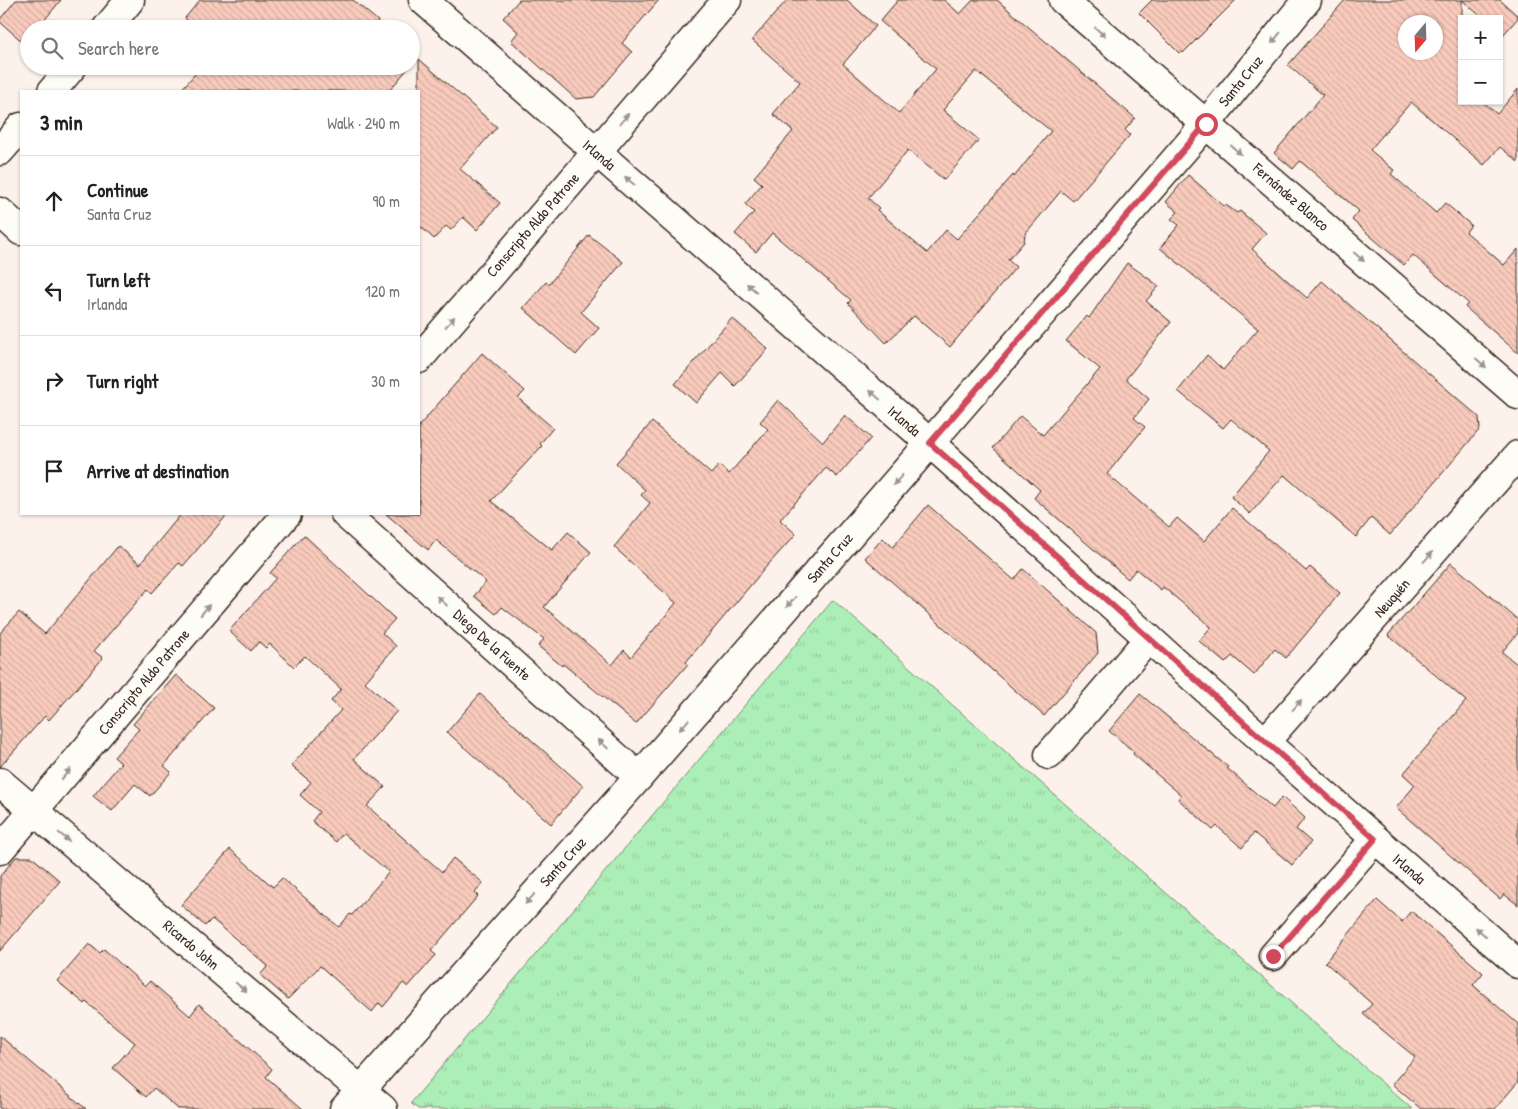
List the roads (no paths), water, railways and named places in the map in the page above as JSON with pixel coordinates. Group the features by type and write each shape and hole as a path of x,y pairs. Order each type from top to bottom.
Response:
{"street":[{"path":"113,20 130,0"},
{"name":"Irlanda","path":"423,0 930,443 1265,742 1518,964"},
{"name":"Conscripto Aldo Patrone","path":"420,358 726,0"},
{"name":"Fernández Blanco","path":"1063,0 1518,395"},
{"name":"Santa Cruz","path":"353,1099 639,777 930,443 1206,124 1307,0"},
{"path":"53,90 65,75"},
{"path":"0,151 20,127"},
{"path":"0,212 20,230"},
{"name":"Neuquén","path":"1265,742 1518,455"},
{"name":"Conscripto Aldo Patrone","path":"0,850 286,515"},
{"name":"Diego De la Fuente","path":"346,515 639,777"},
{"path":"1049,755 1149,638"},
{"name":"Ricardo John","path":"0,782 353,1099 383,1109"},
{"path":"1273,956 1375,839"}]}
